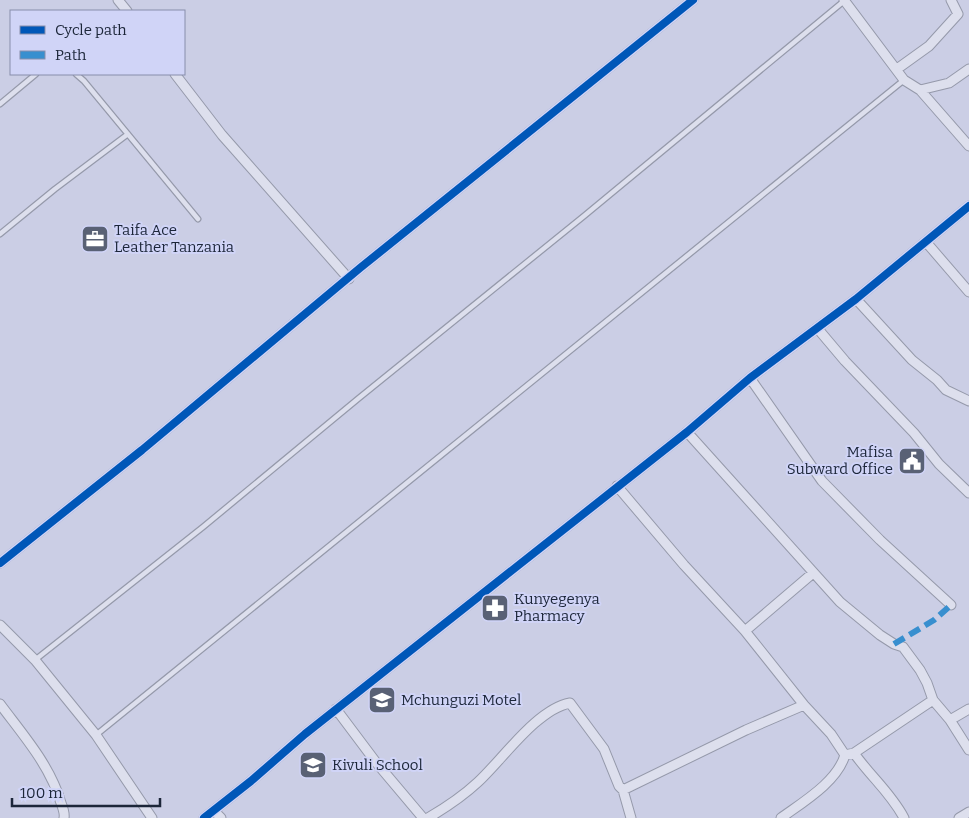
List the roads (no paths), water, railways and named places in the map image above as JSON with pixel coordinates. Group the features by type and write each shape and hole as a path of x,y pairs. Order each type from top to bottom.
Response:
{"street":[{"path":"118,0 126,10"},
{"path":"0,563 150,444 349,279 693,0"},
{"path":"845,0 898,69 904,80 920,90 969,146"},
{"path":"898,69 929,46 958,14 952,0"},
{"path":"920,90 949,83 969,69"},
{"path":"176,75 222,134 349,279"},
{"path":"204,818 336,709 687,432 750,378 856,299 969,206"},
{"path":"926,242 969,292"},
{"path":"856,299 912,360 937,380 946,390 969,401"},
{"path":"818,329 845,361 914,433 939,464 969,493"},
{"path":"750,378 822,481 880,540 951,605"},
{"path":"687,432 840,602 880,635 903,648 928,683 933,700 950,720 969,750"},
{"path":"617,486 684,565 745,631 804,705 894,801 904,818"},
{"path":"745,631 813,573"},
{"path":"0,625 35,660 96,735 152,818"},
{"path":"781,818 814,793 836,773 849,754 893,728 933,700"},
{"path":"428,818 478,783 530,727 561,705 570,703 604,749 619,786 623,790 631,818"},
{"path":"0,704 48,769 65,814 64,818"},
{"path":"623,790 746,730 804,705"},
{"path":"336,709 375,761 423,818"},
{"path":"950,720 969,709"},
{"path":"214,811 221,818"},
{"path":"959,818 969,812"}],"lane":[{"path":"35,660 203,527 845,0"},
{"path":"0,104 35,75"},
{"path":"77,75 198,218"},
{"path":"96,735 904,80"},
{"path":"0,234 55,189 128,134"}],"place":[{"name":"Taifa Ace Leather Tanzania","path":"95,239"},
{"name":"Mafisa Subward Office","path":"912,461"},
{"name":"Kunyegenya Pharmacy","path":"495,608"},
{"name":"Mchunguzi Motel","path":"382,700"},
{"name":"Kivuli School","path":"313,765"}]}
